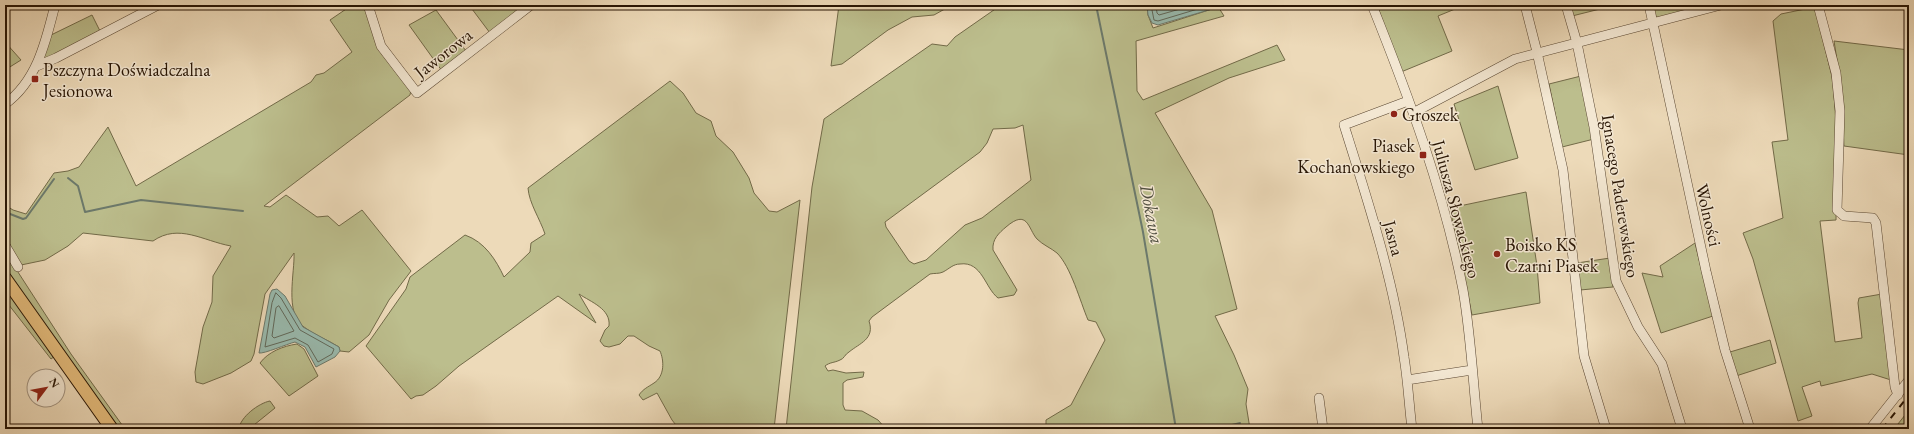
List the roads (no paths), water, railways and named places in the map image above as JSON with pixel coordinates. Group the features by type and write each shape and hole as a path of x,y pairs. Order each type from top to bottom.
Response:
{"main road":[{"path":"5,278 112,429"}],"street":[{"path":"5,104 19,92 37,66 55,5"},
{"path":"37,66 50,61 158,5"},
{"name":"Jaworowa","path":"368,5 381,46 417,93 531,5"},
{"name":"Juliusza Słowackiego","path":"1372,5 1430,160 1457,262 1467,318 1478,429"},
{"path":"1524,5 1537,52 1563,170 1584,356 1606,429"},
{"name":"Ignacego Paderewskiego","path":"1566,5 1577,43 1595,135 1616,281 1638,327 1662,364 1682,429"},
{"name":"Wolności","path":"1649,5 1706,271 1725,350 1750,429"},
{"path":"1413,113 1515,60 1537,52 1721,5"},
{"path":"1818,5 1836,73 1840,111 1837,210 1844,216 1873,218 1876,223 1895,387 1898,395"},
{"name":"Jasna","path":"1408,101 1344,125 1384,263 1404,356 1412,429"},
{"path":"5,245 18,267"},
{"path":"1407,380 1472,370"},
{"path":"1870,429 1909,380"},
{"path":"1318,398 1323,429"}],"water":[{"path":"1147,5 1217,5 1212,9 1158,25 1152,23 1148,15"},
{"path":"277,289 285,296 303,327 339,347 340,351 335,357 316,367 305,347 295,342 259,353 270,294 272,290"}],"waterway":[{"name":"Dokawa","path":"1096,5 1143,232 1176,429"},
{"path":"68,178 78,186 85,212 141,200 243,211"},
{"path":"5,212 23,219 26,218 54,179"},
{"path":"1216,429 1240,423"}],"railway":[{"path":"1882,429 1909,395"}],"place":[{"name":"Pszczyna Doświadczalna Jesionowa","path":"35,79"},
{"name":"Groszek","path":"1394,114"},
{"name":"Piasek Kochanowskiego","path":"1423,155"},
{"name":"Boisko KS Czarni Piasek","path":"1497,254"}]}
